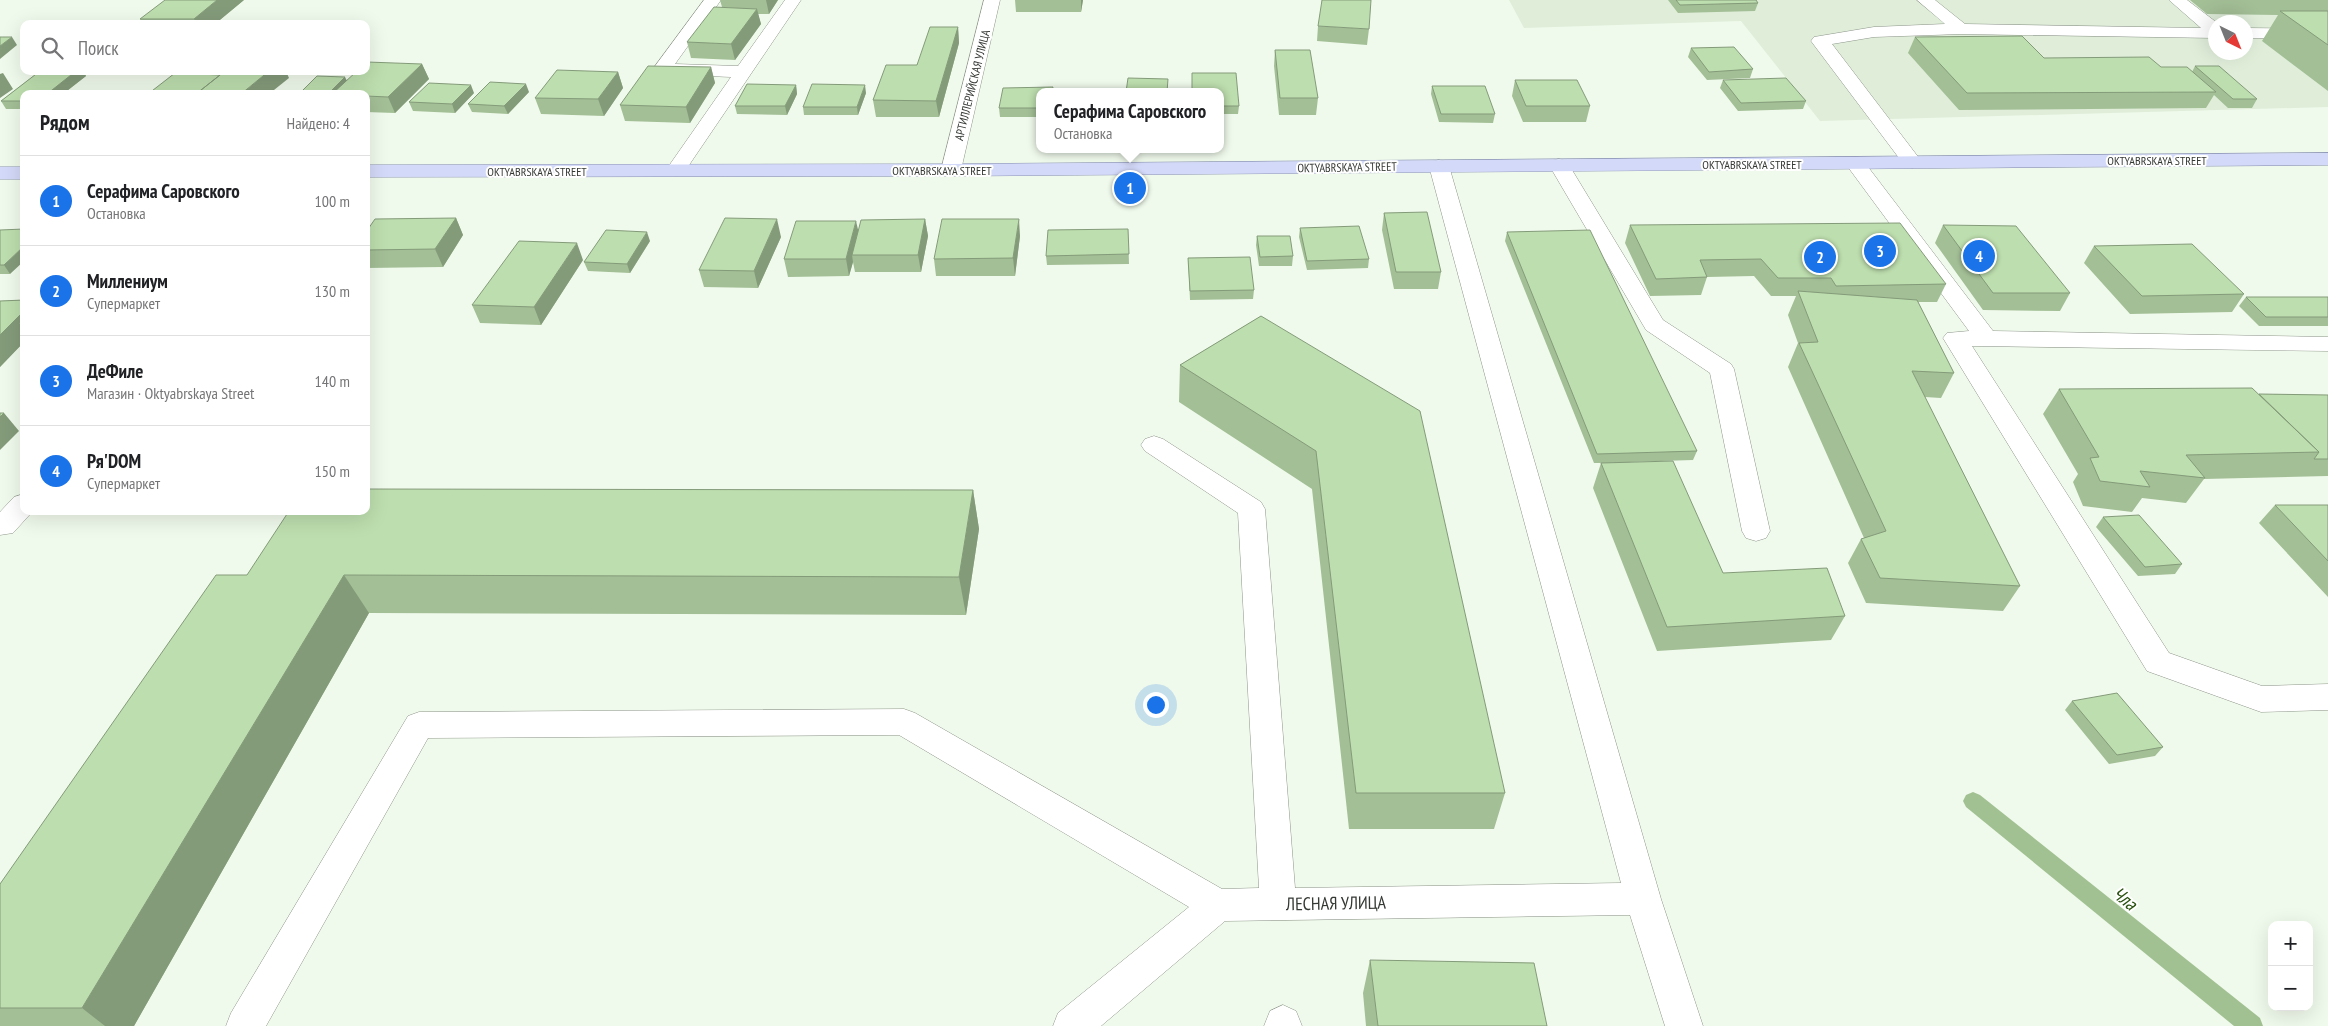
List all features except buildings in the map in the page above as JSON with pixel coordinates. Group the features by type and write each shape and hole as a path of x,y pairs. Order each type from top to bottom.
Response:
{"main road":[{"name":"OKTYABRSKAYA STREET","path":"370,171 951,170 2328,159"},
{"path":"0,173 20,173"}],"street":[{"path":"713,0 662,69 744,72"},
{"path":"676,170 793,0"},
{"name":"АРТИЛЛЕРИЙСКАЯ УЛИЦА","path":"951,170 992,0"},
{"path":"1926,0 1961,29"},
{"path":"2177,0 2208,25"},
{"path":"1912,162 1820,41 1874,32 1961,29 2208,32"},
{"path":"2253,33 2328,34"},
{"path":"1855,163 1986,338"},
{"path":"1559,165 1654,325 1722,369 1756,531"},
{"path":"1439,166 1644,898 1684,1026"},
{"path":"2328,344 1955,338 2158,662 2261,699 2328,697"},
{"path":"1154,445 1251,510 1278,904"},
{"path":"3,526 20,508"},
{"path":"245,1026 419,725 904,722 1218,905 1072,1026"},
{"name":"ЛЕСНАЯ УЛИЦА","path":"1218,905 1644,898"}],"shaded area":[{"path":"1509,0 2328,0 2328,107 1820,121 1741,21 1524,28"}],"waterway":[{"name":"Чла","path":"1973,801 2252,1026"}],"place":[{"name":"Серафима Саровского","path":"1130,188"},
{"name":"ДеФиле","path":"1880,251"},
{"name":"Ря'DOM","path":"1979,256"},
{"name":"Миллениум","path":"1820,257"}]}
